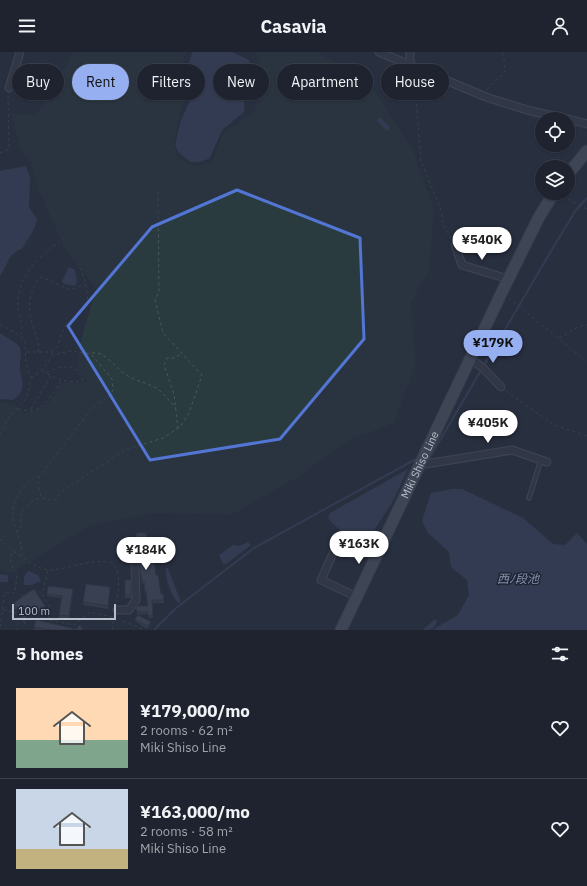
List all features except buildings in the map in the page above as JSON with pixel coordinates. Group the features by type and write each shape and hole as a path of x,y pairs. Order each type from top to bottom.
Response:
{"main road":[{"path":"575,166 587,151"},
{"name":"Miki Shiso Line","path":"341,630 508,279 539,217 550,200"}],"street":[{"path":"9,88 20,52"},
{"path":"379,52 409,64"},
{"path":"410,52 412,64"},
{"path":"449,81 485,96 535,112"},
{"path":"575,121 587,124"},
{"path":"455,245 462,265 508,279"},
{"path":"470,358 484,369 501,387"},
{"path":"421,462 426,464 512,450 544,461"},
{"path":"357,597 321,580 337,551 358,555 365,548 370,546 379,548"},
{"path":"117,610 129,610 136,600 135,565"}],"lane":[{"path":"529,498 544,461"}],"path":[{"path":"485,96 490,86 504,75 506,69 502,52"},
{"path":"0,153 9,149 9,88"},
{"path":"415,100 421,161 441,210 443,224 455,245"},
{"path":"41,497 47,500 58,499 59,494 64,490 125,450 163,438 178,429 189,413 202,375 163,333 155,300 159,291 158,188"},
{"path":"572,200 587,208"},
{"path":"20,336 22,334 18,307 19,293 26,272 64,238"},
{"path":"26,352 51,352 58,346 61,334 67,324 87,304 88,295 86,284 78,264"},
{"path":"38,352 39,346 29,307 30,297 39,278 42,277 70,290 86,284"},
{"path":"501,294 506,296 587,362"},
{"path":"0,324 20,336 25,342 26,364 31,378 27,398 9,417 0,434"},
{"path":"559,338 571,333 582,325 587,325"},
{"path":"31,378 41,371 54,355 71,351 91,354 100,353 125,375 138,382 156,388 176,408"},
{"path":"51,352 54,355"},
{"path":"178,429 174,394 164,365 167,358 174,358 181,353"},
{"path":"41,497 38,483 39,477 92,408 109,396 113,390 112,379 91,354"},
{"path":"41,371 47,374 61,381 76,382 82,381 83,378 70,367 60,366 47,372 47,374"},
{"path":"31,410 36,398 51,376"},
{"path":"18,409 31,410 40,408 48,403 61,381"},
{"path":"501,387 554,425 587,436"},
{"path":"22,557 12,516 17,497 27,483 36,477 39,477"},
{"path":"16,533 20,530 21,512 32,501 41,497"},
{"path":"0,539 13,552 48,571 95,563 112,563 117,568 118,574 117,610"},
{"path":"0,626 5,592 15,593 17,573 13,569 10,561 11,554 13,552"},
{"path":"42,594 48,571"},
{"path":"22,596 33,590 39,591 50,608 48,620 74,625 89,612 114,617 112,630"},
{"path":"3,610 16,612 19,618 17,630"},
{"path":"123,621 145,630"}],"highlighted area":[{"path":"237,190 360,238 364,339 280,439 150,460 68,326 152,227"}],"shaded area":[{"path":"73,52 188,52 184,56 184,64 137,64 137,100 184,100 173,143 179,159 193,166 212,162 223,134 251,114 256,108 257,100 269,100 269,64 260,64 260,61 255,52 317,52 338,64 277,64 277,100 373,100 373,88 413,150 434,209 429,270 411,302 416,363 394,423 349,440 298,477 231,515 154,513 91,525 11,573 0,571 0,402 14,404 25,413 44,407 54,396 60,383 88,382 77,369 80,343 96,289 64,247 39,190 31,164 20,148 11,114 36,115 46,100 64,100 64,69"}],"water":[{"path":"192,52 232,52 249,60 250,64 213,64 213,100 244,100 244,112 222,130 210,158 200,162 190,162 179,153 175,145 181,120 189,100 205,100 205,64 189,64"},
{"path":"380,117 390,127 389,130 387,131 376,120"},
{"path":"26,166 30,178 29,207 37,219 33,231 22,249 11,256 0,276 0,171"},
{"path":"69,267 75,270 77,281 75,286 64,284 62,281"},
{"path":"0,333 16,344 21,350 20,370 22,388 18,396 13,400 0,399"},
{"path":"408,469 393,501 366,543 360,548 355,546 350,538 335,526 328,518 330,513"},
{"name":"西ﾉ段池","path":"452,489 462,489 523,518 553,544 565,545 577,533 587,544 587,630 432,630 458,615 469,595 467,580 451,567 449,552 428,533 422,521 431,493"},
{"path":"248,542 251,545 250,546 226,564 223,564 219,555 233,545 239,546"},
{"path":"166,568 168,568 180,600 179,603 176,601 169,587 166,576"},
{"path":"28,571 38,575 41,581 32,585 24,585 24,577"},
{"path":"0,574 8,575 8,582 0,582"},
{"path":"435,619 437,622 433,628 423,630"}],"waterway":[{"path":"429,459 554,246 576,210 587,198"},
{"path":"154,630 176,608 254,548 416,459"}]}
